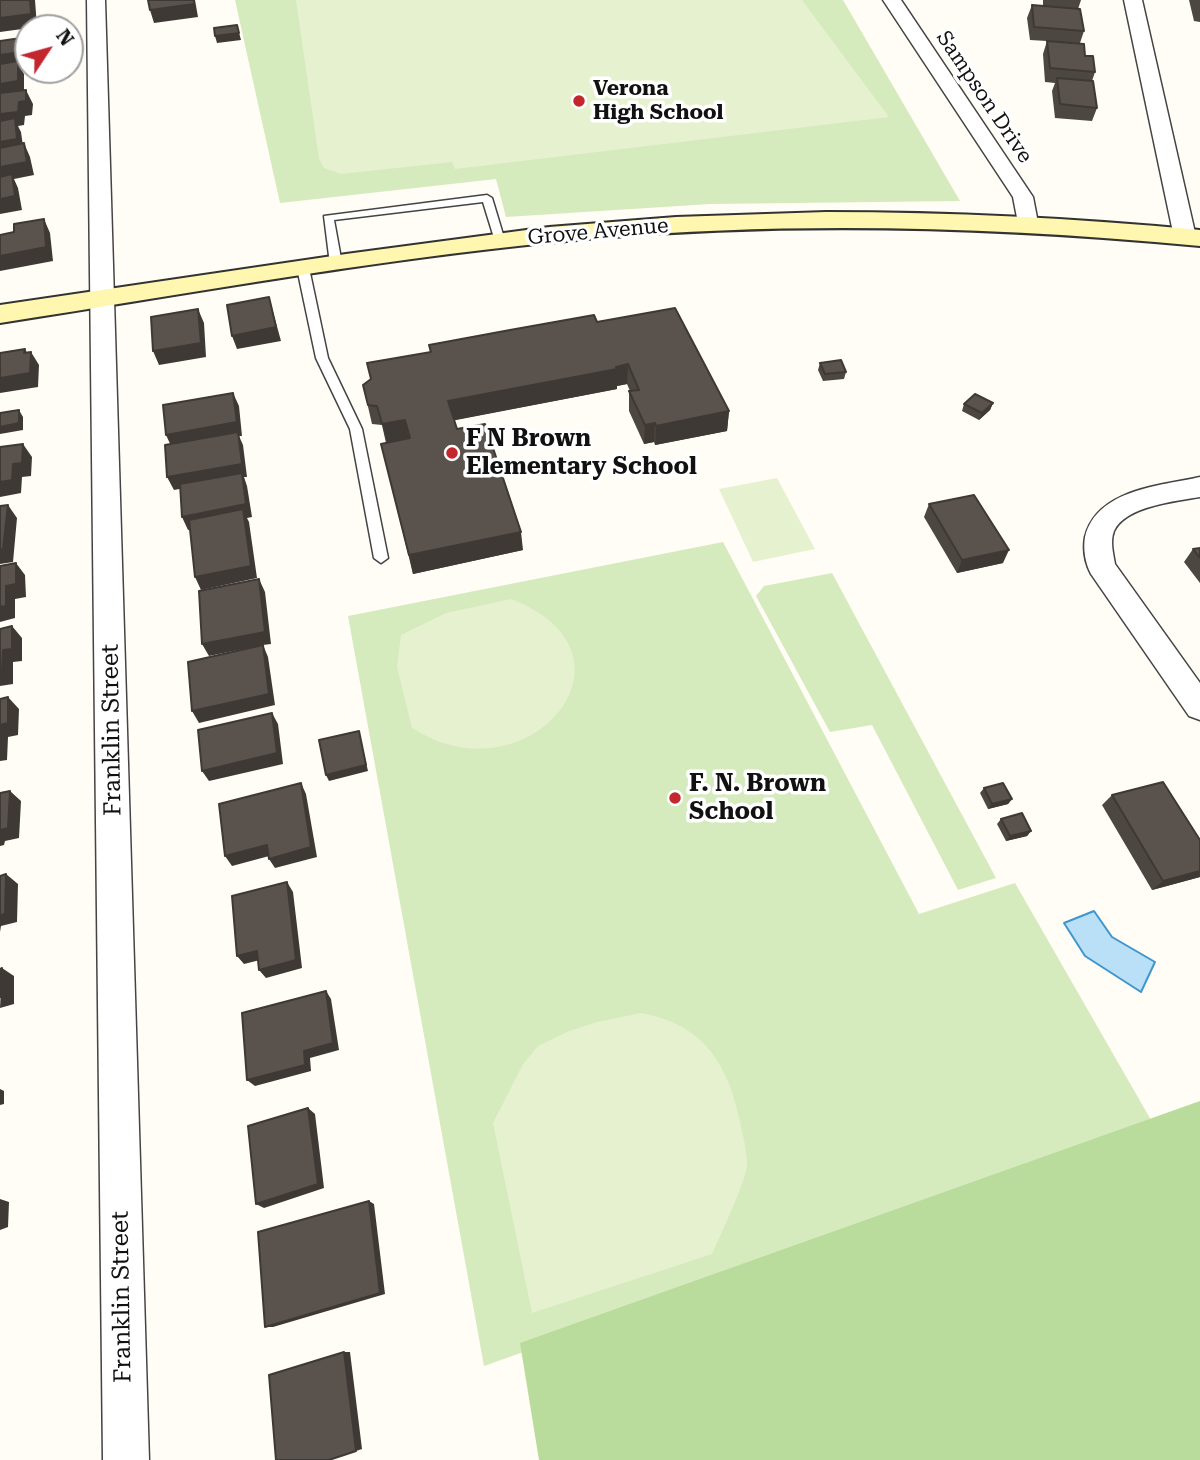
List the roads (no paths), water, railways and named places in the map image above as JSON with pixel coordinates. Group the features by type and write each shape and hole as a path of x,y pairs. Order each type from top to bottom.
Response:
{"street":[{"name":"Franklin Street","path":"96,0 125,1460"},
{"name":"Sampson Drive","path":"892,0 1023,197 1027,223"},
{"path":"1133,0 1193,237"},
{"name":"Grove Avenue","path":"0,314 500,241 600,230 705,223 860,219 1027,223 1193,237"},
{"path":"1200,487 1133,503 1112,512 1103,521 1097,535 1096,550 1101,566 1200,707"}],"lane":[{"path":"335,264 328,218 487,198 500,241"},
{"path":"303,268 322,358 356,429 381,558"}],"water":[{"path":"1094,911 1112,937 1155,962 1141,992 1085,956 1064,923"}],"place":[{"name":"Verona High School","path":"579,101"},
{"name":"F N Brown Elementary School","path":"452,453"},
{"name":"F. N. Brown School","path":"675,798"}]}
